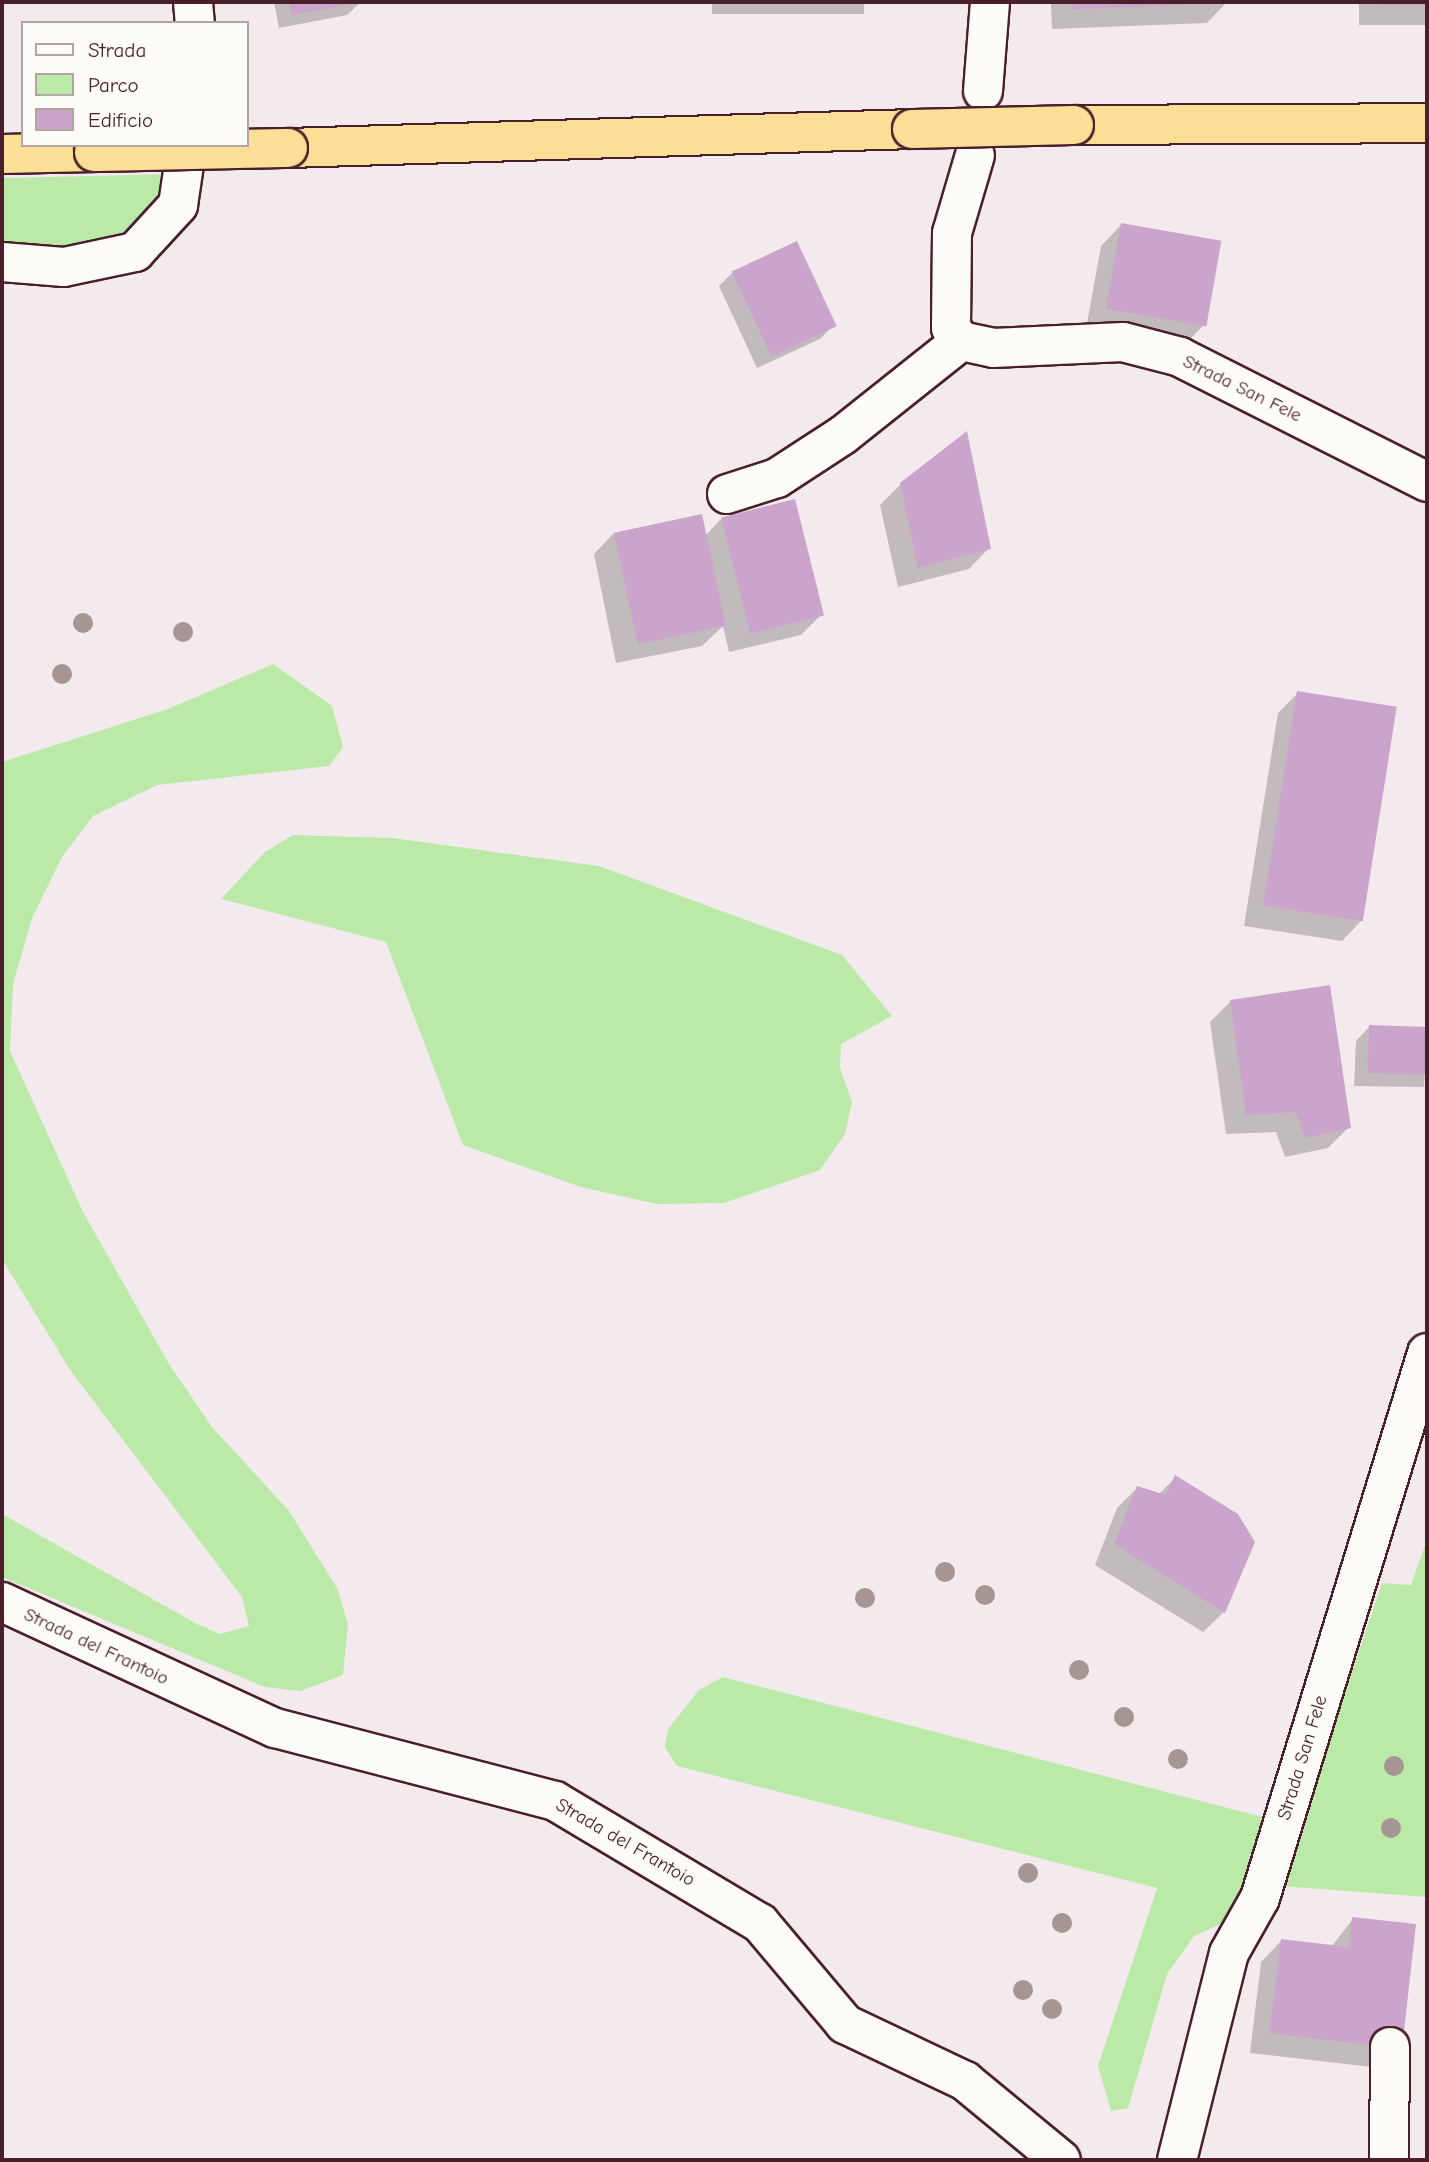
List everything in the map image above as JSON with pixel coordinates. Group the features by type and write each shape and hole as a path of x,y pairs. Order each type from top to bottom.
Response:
{"highway":[{"path":"2,154 1074,125 1427,123"}],"street":[{"path":"193,2 195,21"},
{"path":"983,91 989,2"},
{"path":"2,262 64,267 135,252 178,205 187,147"},
{"path":"727,494 777,478 844,436 961,341 951,328 952,233 975,155"},
{"name":"Strada San Fele","path":"961,341 993,348 1123,342 1180,357 1427,482"},
{"name":"Strada San Fele","path":"1177,2160 1229,1953 1260,1898 1427,1353"},
{"name":"Strada del Frantoio","path":"2,1602 275,1728 555,1801 760,1923 845,2024 965,2081 1061,2160"},
{"path":"1389,2160 1390,2047"}],"green space":[{"path":"178,174 124,246 2,255 2,178"},
{"path":"273,664 332,706 343,747 329,766 157,785 93,816 62,857 32,918 13,984 10,1051 82,1210 169,1364 212,1427 289,1511 337,1588 348,1624 343,1675 300,1691 265,1687 2,1577 2,1514 197,1624 220,1634 249,1626 242,1597 70,1370 2,1259 2,762 168,709"},
{"path":"293,835 392,838 599,866 842,955 892,1016 841,1044 840,1068 852,1102 845,1134 820,1170 724,1203 657,1204 581,1187 463,1145 386,942 221,899 265,852"},
{"path":"1427,1539 1427,1897 1280,1886 1382,1583 1411,1585"},
{"path":"723,1677 1274,1820 1245,1913 1194,1936 1167,1974 1128,2108 1111,2111 1098,2066 1157,1888 677,1766 665,1747 668,1729 699,1690"}],"building":[{"path":"290,2 358,2 358,3 292,15"},
{"path":"1071,2 1202,2 1202,4 1072,9"},
{"path":"1378,2 1427,2 1427,5 1378,5"},
{"path":"1121,223 1221,241 1206,326 1106,309"},
{"path":"797,241 837,326 771,357 732,271"},
{"path":"967,431 991,549 918,568 900,483"},
{"path":"795,499 824,615 750,634 721,517"},
{"path":"702,514 726,626 638,644 614,533"},
{"path":"1297,691 1397,707 1363,921 1263,905"},
{"path":"1330,985 1351,1128 1305,1138 1296,1112 1246,1115 1230,1000"},
{"path":"1369,1025 1427,1027 1425,1075 1367,1073"},
{"path":"1175,1475 1238,1514 1255,1542 1225,1613 1114,1544 1137,1486 1166,1495"},
{"path":"1352,1917 1416,1924 1402,2049 1269,2033 1281,1939 1349,1947"}]}
